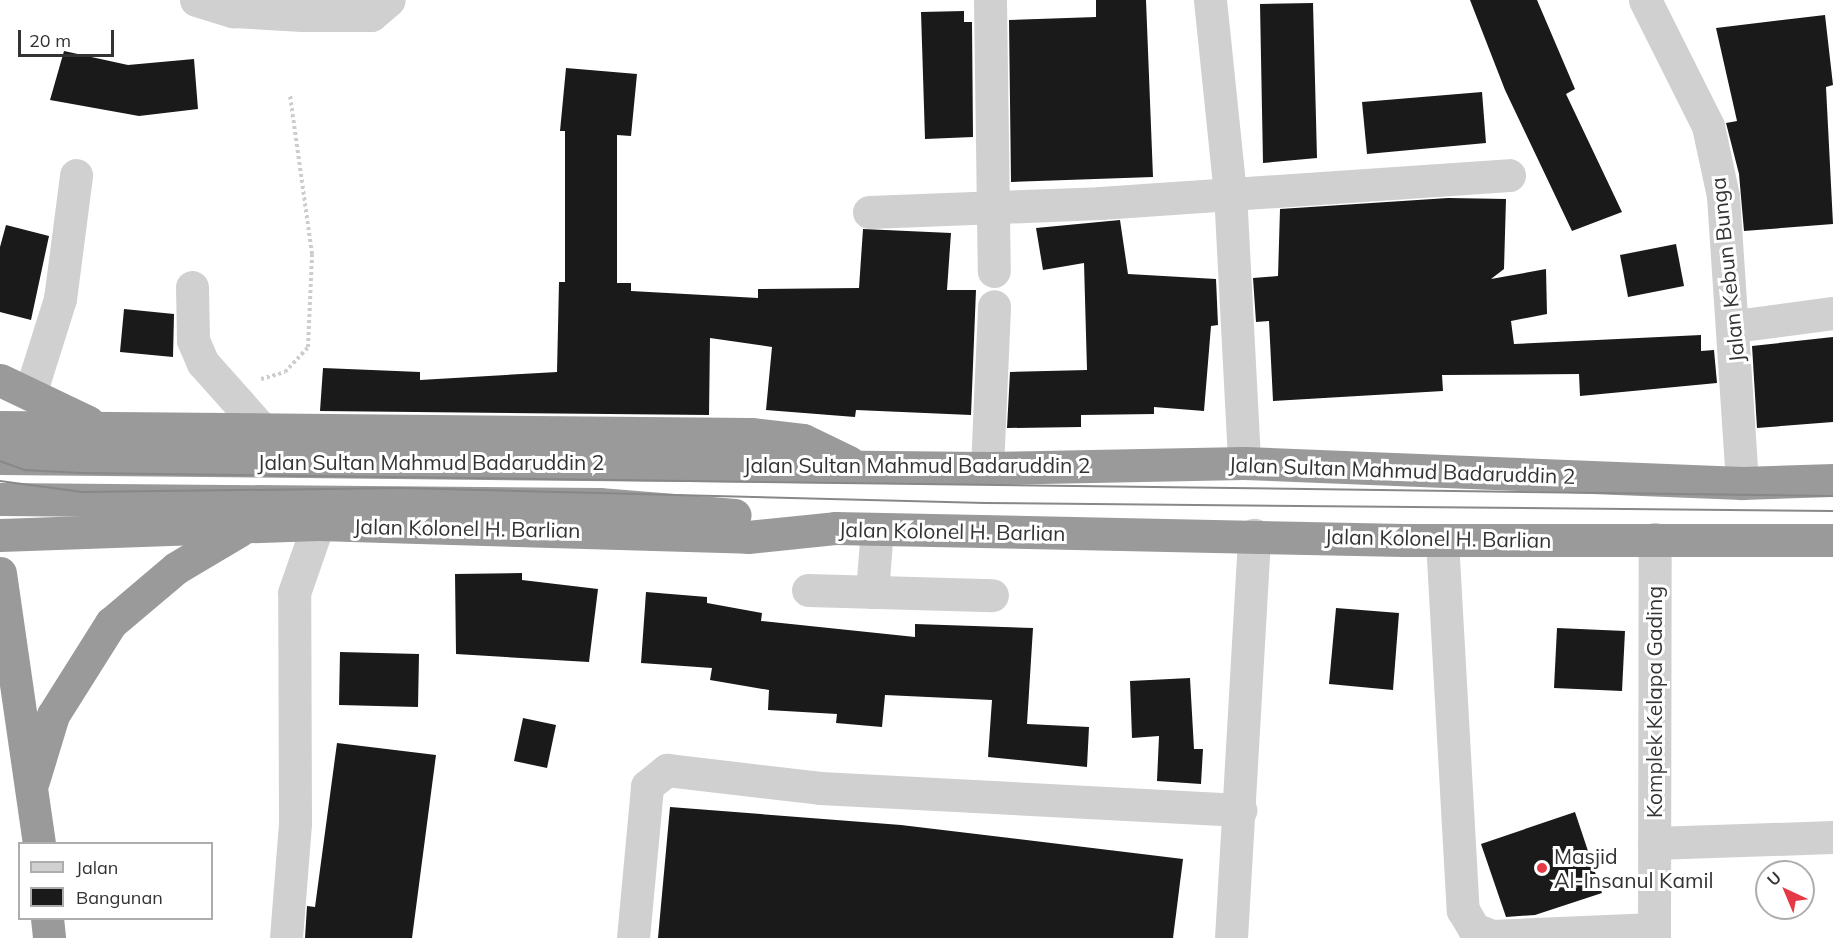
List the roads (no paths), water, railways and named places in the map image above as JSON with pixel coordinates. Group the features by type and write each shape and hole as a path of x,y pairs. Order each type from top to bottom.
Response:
{"highway":[{"path":"0,380 95,425"},
{"path":"94,532 69,491 67,471 70,450 95,425"},
{"path":"0,427 95,425 751,434 803,440 840,465"},
{"name":"Jalan Sultan Mahmud Badaruddin 2","path":"0,458 987,468 1244,463 1742,483 1833,480"},
{"name":"Jalan Sultan Mahmud Badaruddin 2","path":"0,499 599,504 824,525"},
{"path":"33,781 53,715 111,623 176,568 250,525"},
{"name":"Jalan Kolonel H. Barlian","path":"0,535 250,525 318,525 748,537 824,525 877,529 1442,540 1655,538 1833,540"},
{"path":"0,573 33,781 39,842"},
{"path":"47,920 49,938"}],"street":[{"path":"196,0 233,11 371,15 389,0"},
{"path":"990,0 994,272"},
{"path":"1210,0 1230,192 1244,463"},
{"name":"Jalan Kebun Bunga","path":"1645,0 1707,126 1723,196 1735,326 1742,483"},
{"path":"30,394 60,299 76,175"},
{"path":"869,212 1509,175"},
{"path":"192,287 193,340 225,389 261,428"},
{"path":"987,468 994,306"},
{"path":"1735,326 1833,313"},
{"path":"286,938 295,823 294,593 318,525"},
{"path":"872,592 877,529"},
{"path":"1232,938 1254,535"},
{"name":"Komplek Kelapa Gading","path":"1654,933 1655,538"},
{"path":"1442,540 1463,910 1474,929 1492,936 1654,933"},
{"path":"808,590 992,595"},
{"path":"633,938 647,786 667,770 820,788 1240,810"},
{"path":"1654,843 1833,837"}],"tram line":[{"path":"0,461 25,470 81,473 1833,496"},
{"path":"0,481 82,492 402,488 985,503 1833,511"}],"place":[{"name":"Masjid Al-Insanul Kamil","path":"1542,868"}]}
